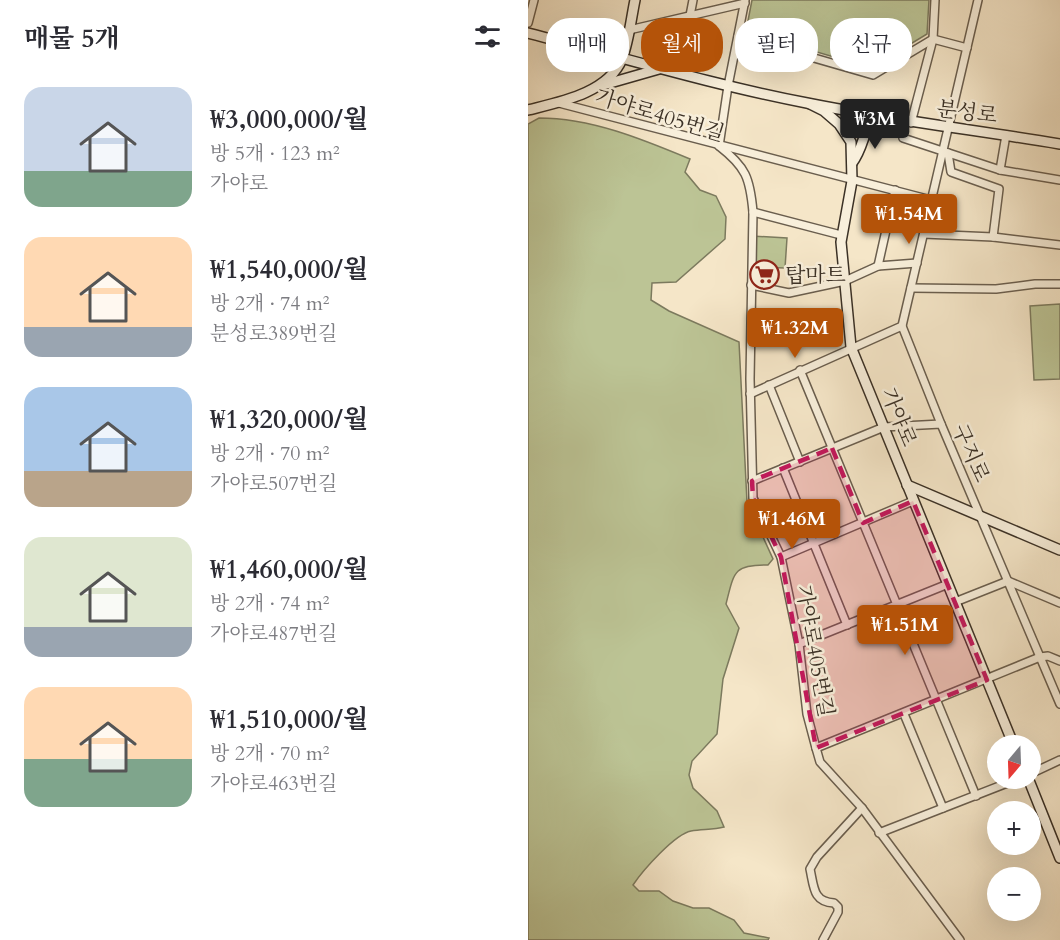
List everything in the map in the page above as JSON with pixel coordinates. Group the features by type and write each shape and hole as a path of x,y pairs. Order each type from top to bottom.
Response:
{"main road":[{"path":"629,25 634,0"},
{"name":"분성로","path":"528,33 546,38"},
{"path":"596,88 615,72"},
{"path":"528,110 647,72"},
{"name":"분성로","path":"675,72 728,86 876,118 1060,144"},
{"path":"810,104 824,111 844,130 858,121 876,118"},
{"path":"852,163 861,151 867,127 876,118"},
{"name":"가야로","path":"844,130 850,142 852,163 852,181 841,235 851,347 1010,735"},
{"name":"구지로","path":"908,485 1060,550"},
{"path":"1032,789 1060,858"}],"street":[{"path":"528,23 534,0"},
{"path":"679,73 693,0"},
{"path":"911,123 933,39 936,0"},
{"path":"942,424 902,326 931,200 945,152 948,128 978,0"},
{"path":"629,30 745,2 742,18"},
{"path":"818,59 873,75 933,39 967,48"},
{"path":"735,51 719,146 931,200"},
{"name":"가야로405번길","path":"557,102 719,146 745,171 751,185 753,212 750,394 753,498 781,557 799,644 807,714 816,748 820,762 862,808 960,940"},
{"path":"1000,170 1006,135"},
{"path":"903,138 1000,170 1060,180"},
{"path":"945,152 951,172 999,189 993,237"},
{"path":"878,266 895,190"},
{"path":"753,212 841,235"},
{"path":"924,234 993,237 1060,245"},
{"path":"751,285 789,293 845,281 878,266 917,263"},
{"path":"910,288 996,289 1035,284 1060,284"},
{"path":"750,394 902,326"},
{"path":"800,370 976,796"},
{"path":"769,385 800,462"},
{"name":"구지로","path":"752,481 884,427 942,424 978,515"},
{"path":"783,468 847,625"},
{"path":"781,557 914,501"},
{"path":"978,515 1060,704"},
{"path":"956,602 1008,581 1060,603"},
{"path":"799,644 948,584"},
{"path":"816,748 1040,657 1048,656 1060,661"},
{"path":"904,714 943,808"},
{"path":"1041,769 1060,760"},
{"path":"879,833 993,789"},
{"path":"824,940 838,912 838,907 817,898 810,869 817,857 862,808"}],"highlighted area":[{"path":"832,448 863,523 913,501 987,680 816,748 781,557 753,498 752,481"}],"green space":[{"path":"752,0 929,0 927,34 912,43 912,18 830,18 830,56 818,52 818,18 749,18"},
{"path":"539,118 578,122 616,131 690,159 685,172 700,190 716,196 726,217 725,239 676,282 652,283 651,300 669,311 739,342 747,502 773,559 768,565 748,566 741,569 737,572 731,585 726,604 739,628 723,679 717,734 692,761 689,775 693,788 717,811 724,827 684,834 660,854 633,885 639,891 659,891 673,901 693,908 709,908 734,920 744,933 769,938 768,940 528,940 528,124"},
{"path":"751,236 787,238 785,268 751,267"},
{"path":"1060,304 1060,379 1034,380 1030,306"}],"place":[{"name":"탑마트","path":"764,275"}]}
